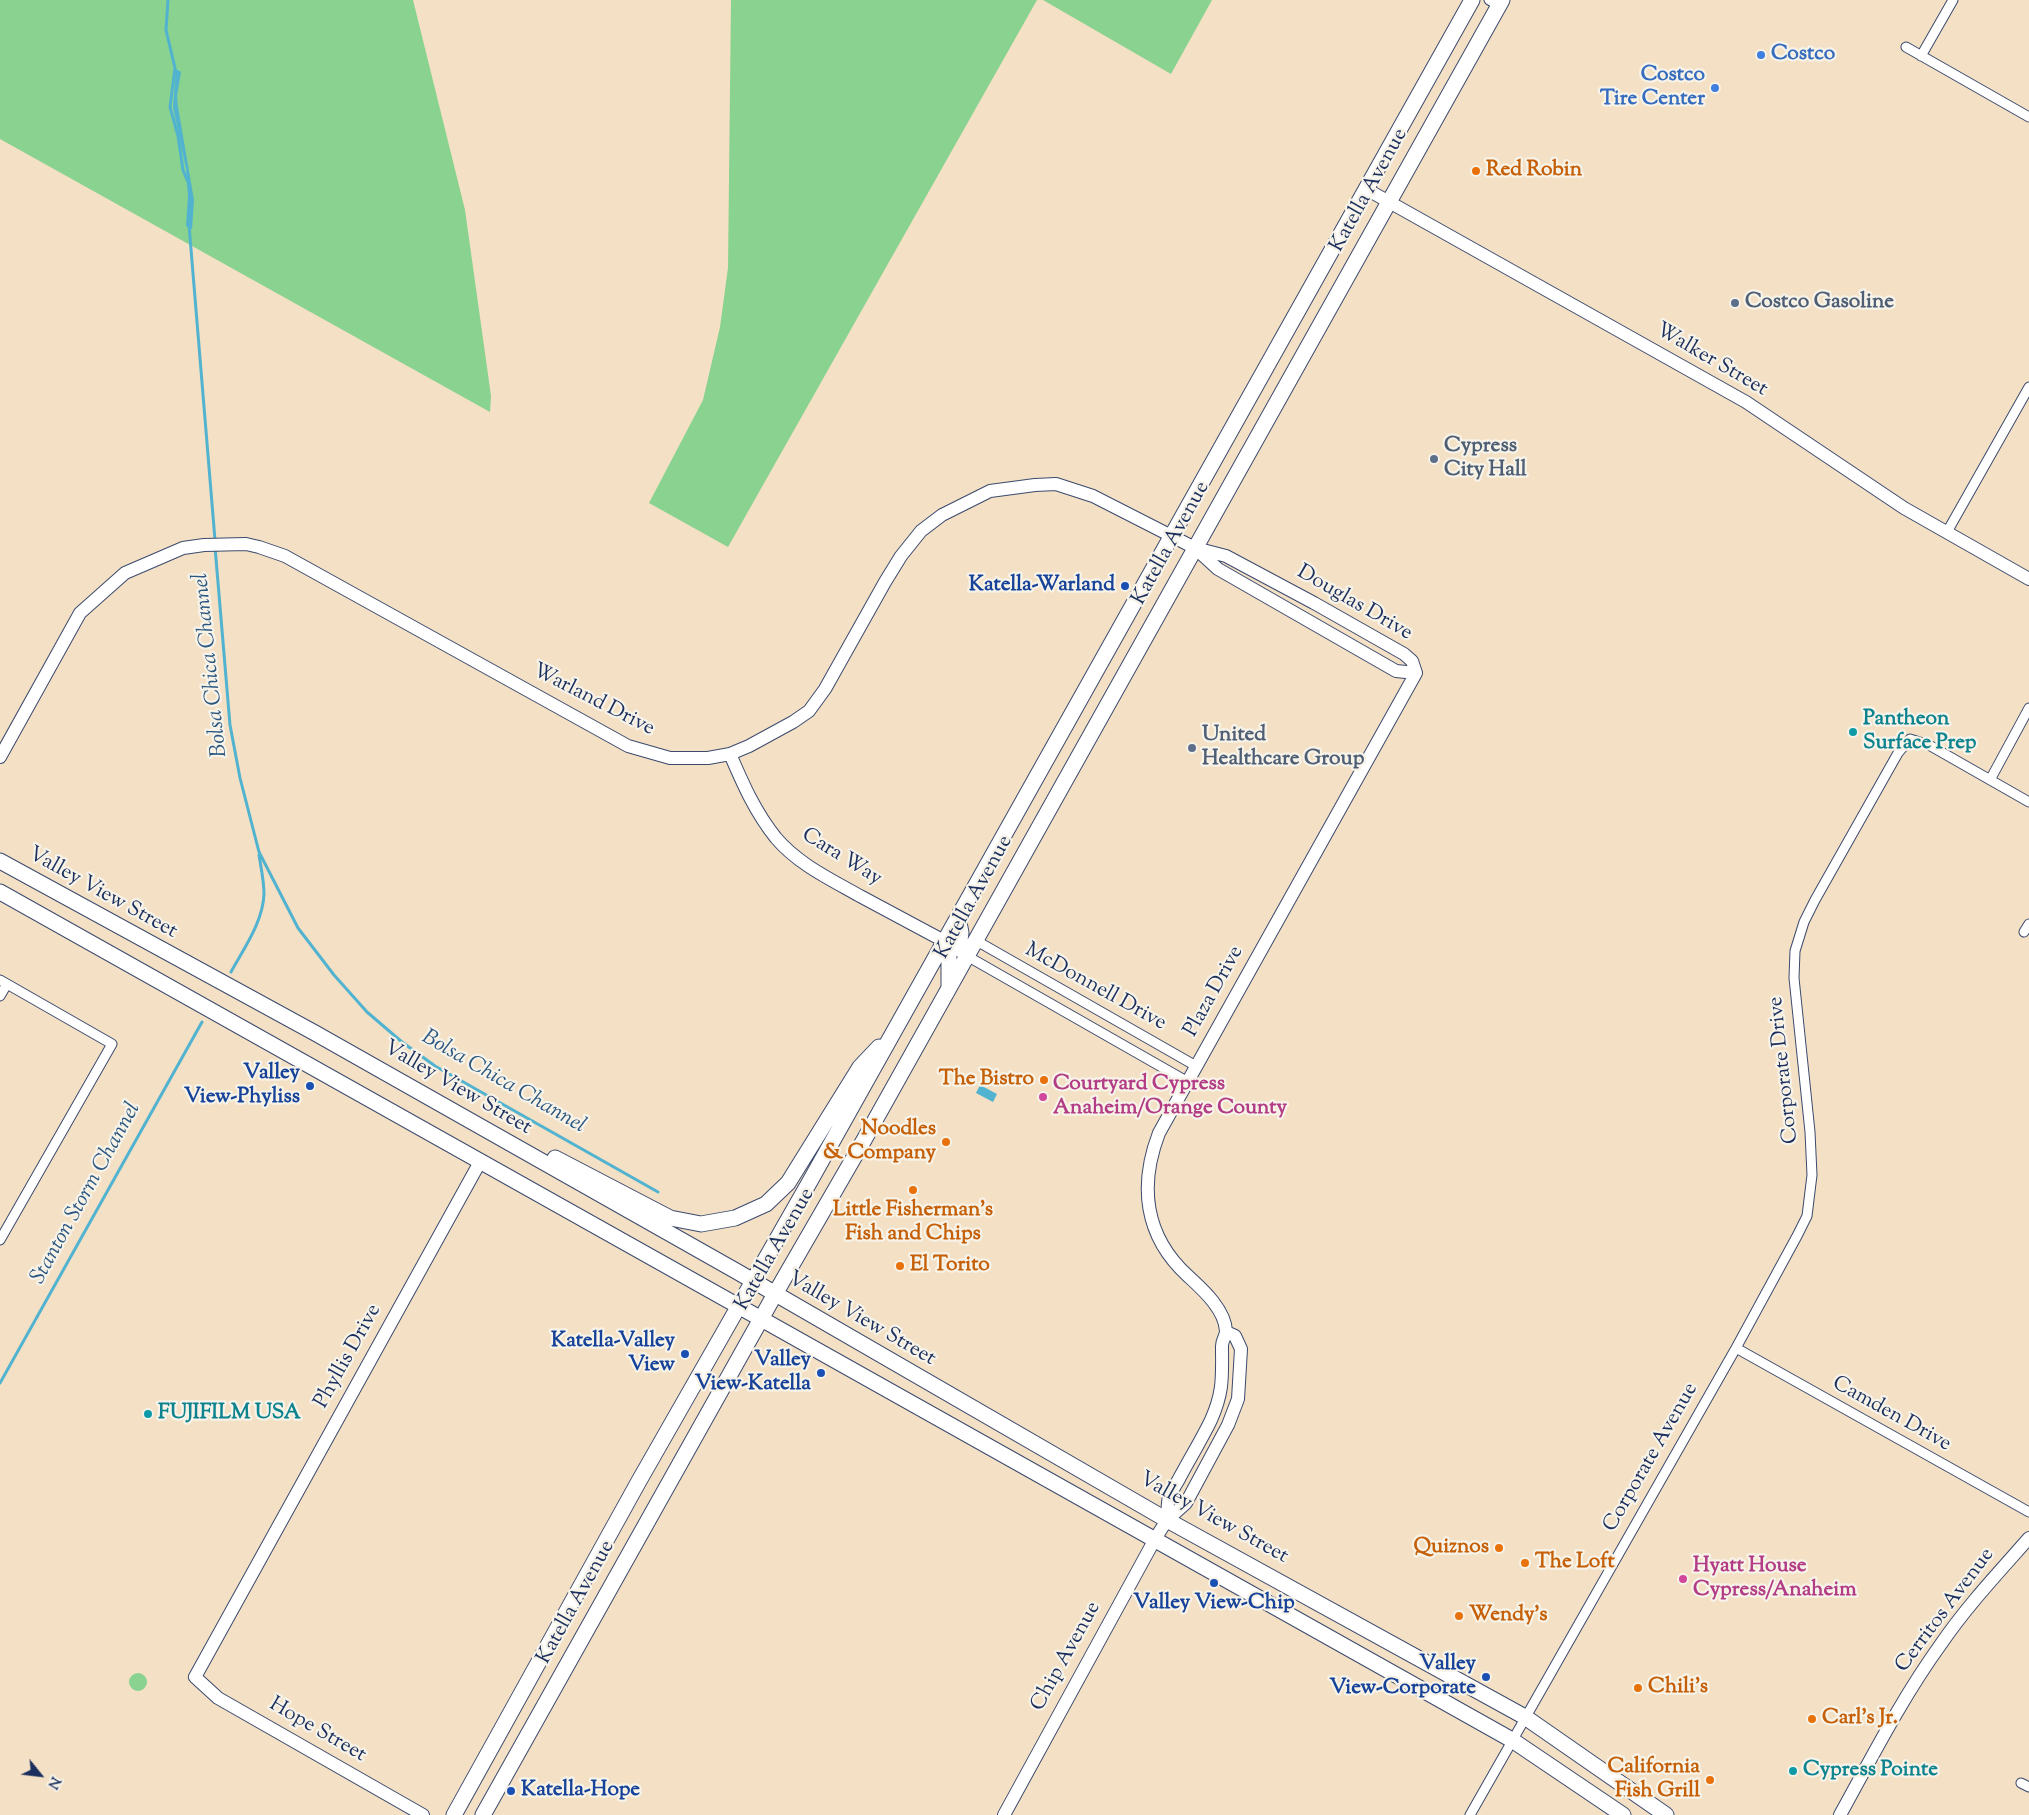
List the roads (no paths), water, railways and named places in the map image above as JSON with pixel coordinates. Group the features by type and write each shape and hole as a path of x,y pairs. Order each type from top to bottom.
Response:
{"main road":[{"name":"Katella Avenue","path":"454,1815 1472,0"},
{"name":"Katella Avenue","path":"483,1815 976,940 1388,201 1496,2"},
{"name":"Valley View Street","path":"0,861 315,1034 753,1281 1167,1520 1525,1716 1666,1815"},
{"path":"0,892 1512,1740 1624,1815"},
{"path":"958,917 961,933 959,947 967,956"},
{"path":"944,941 949,949 949,987"},
{"path":"506,1142 528,1145 670,1218 700,1224 735,1218 766,1204 788,1183 860,1066 891,1036"}],"street":[{"path":"1921,56 1953,0"},
{"path":"1906,47 2029,116"},
{"name":"Walker Street","path":"1366,188 1746,402 1904,508 2029,579"},
{"path":"1947,532 2029,387"},
{"name":"Warland Drive","path":"0,757 80,613 125,573 183,548 223,544 259,547 285,556 628,746 670,758 708,758 730,754 749,746 793,722 809,710 825,689 901,556 921,531 942,515 983,494 1013,487 1056,484 1093,496 1172,535"},
{"name":"Douglas Drive","path":"1172,535 1195,548 1218,569 1388,667 1396,671 1416,674 1412,661 1404,654 1226,556 1195,548"},
{"name":"Plaza Drive","path":"1167,1520 1169,1498 1211,1419 1221,1394 1223,1381 1222,1343 1226,1332 1223,1319 1211,1298 1186,1274 1163,1247 1152,1222 1147,1176 1152,1153 1159,1133 1416,674"},
{"path":"2029,708 1990,780 2029,802"},
{"name":"Corporate Drive","path":"1807,1216 1812,1175 1794,978 1795,951 1804,922 1898,753 1910,740 1929,745 1990,780"},
{"name":"Cara Way","path":"730,754 750,799 776,838 791,854 845,888 944,941"},
{"name":"McDonnell Drive","path":"976,940 1196,1066"},
{"name":"McDonnell Drive","path":"967,956 1188,1082"},
{"path":"0,996 3,982 112,1044 0,1240"},
{"name":"Phyllis Drive","path":"195,1677 480,1162"},
{"name":"Corporate Avenue","path":"1470,1815 1736,1348 1798,1236 1807,1216"},
{"name":"Plaza Drive","path":"1167,1520 1186,1503 1228,1425 1238,1399 1241,1349 1235,1336 1226,1332"},
{"name":"Camden Drive","path":"1736,1348 2029,1512"},
{"name":"Chip Avenue","path":"1004,1815 1167,1520"},
{"name":"Cerritos Avenue","path":"1840,1815 1911,1690 1941,1643 1980,1594 2029,1538"},
{"name":"Hope Street","path":"195,1677 218,1698 423,1815"}],"water":[{"path":"176,69 181,72 177,96 178,107 194,200 192,229 186,226 188,197 186,169 173,107"},
{"path":"980,1085 997,1094 993,1102 976,1093"}],"waterway":[{"name":"Bolsa Chica Channel","path":"168,0 166,30 175,68 170,107 178,136 183,170 188,182"},
{"name":"Bolsa Chica Channel","path":"189,225 215,540"},
{"name":"Bolsa Chica Channel","path":"215,547 230,725 240,778 259,852 298,928 334,975 367,1012 402,1042 435,1066 658,1192"},
{"name":"Stanton Storm Channel","path":"231,972 257,925 263,904 264,884 259,855"},
{"name":"Stanton Storm Channel","path":"0,1383 202,1022"}],"place":[{"name":"Costco","path":"1761,55"},
{"name":"Costco Tire Center","path":"1715,88"},
{"name":"Red Robin","path":"1476,171"},
{"name":"Costco Gasoline","path":"1735,303"},
{"name":"Cypress City Hall","path":"1434,459"},
{"name":"Katella-Warland","path":"1125,586"},
{"name":"Pantheon Surface Prep","path":"1853,732"},
{"name":"United Healthcare Group","path":"1192,748"},
{"name":"The Bistro","path":"1044,1080"},
{"name":"Valley View-Phyliss","path":"310,1086"},
{"name":"Courtyard Cypress Anaheim/Orange County","path":"1043,1097"},
{"name":"Noodles & Company","path":"946,1142"},
{"name":"Little Fisherman's Fish and Chips","path":"913,1190"},
{"name":"El Torito","path":"900,1266"},
{"name":"Katella-Valley View","path":"685,1354"},
{"name":"Valley View-Katella","path":"821,1373"},
{"name":"FUJIFILM USA","path":"148,1414"},
{"name":"Quiznos","path":"1499,1548"},
{"name":"The Loft","path":"1525,1563"},
{"name":"Hyatt House Cypress/Anaheim","path":"1683,1579"},
{"name":"Valley View-Chip","path":"1214,1583"},
{"name":"Wendy's","path":"1459,1616"},
{"name":"Valley View-Corporate","path":"1486,1677"},
{"name":"Chili's","path":"1638,1688"},
{"name":"Carl's Jr.","path":"1812,1719"},
{"name":"Cypress Pointe","path":"1793,1771"},
{"name":"California Fish Grill","path":"1710,1780"},
{"name":"Katella-Hope","path":"511,1791"}]}
